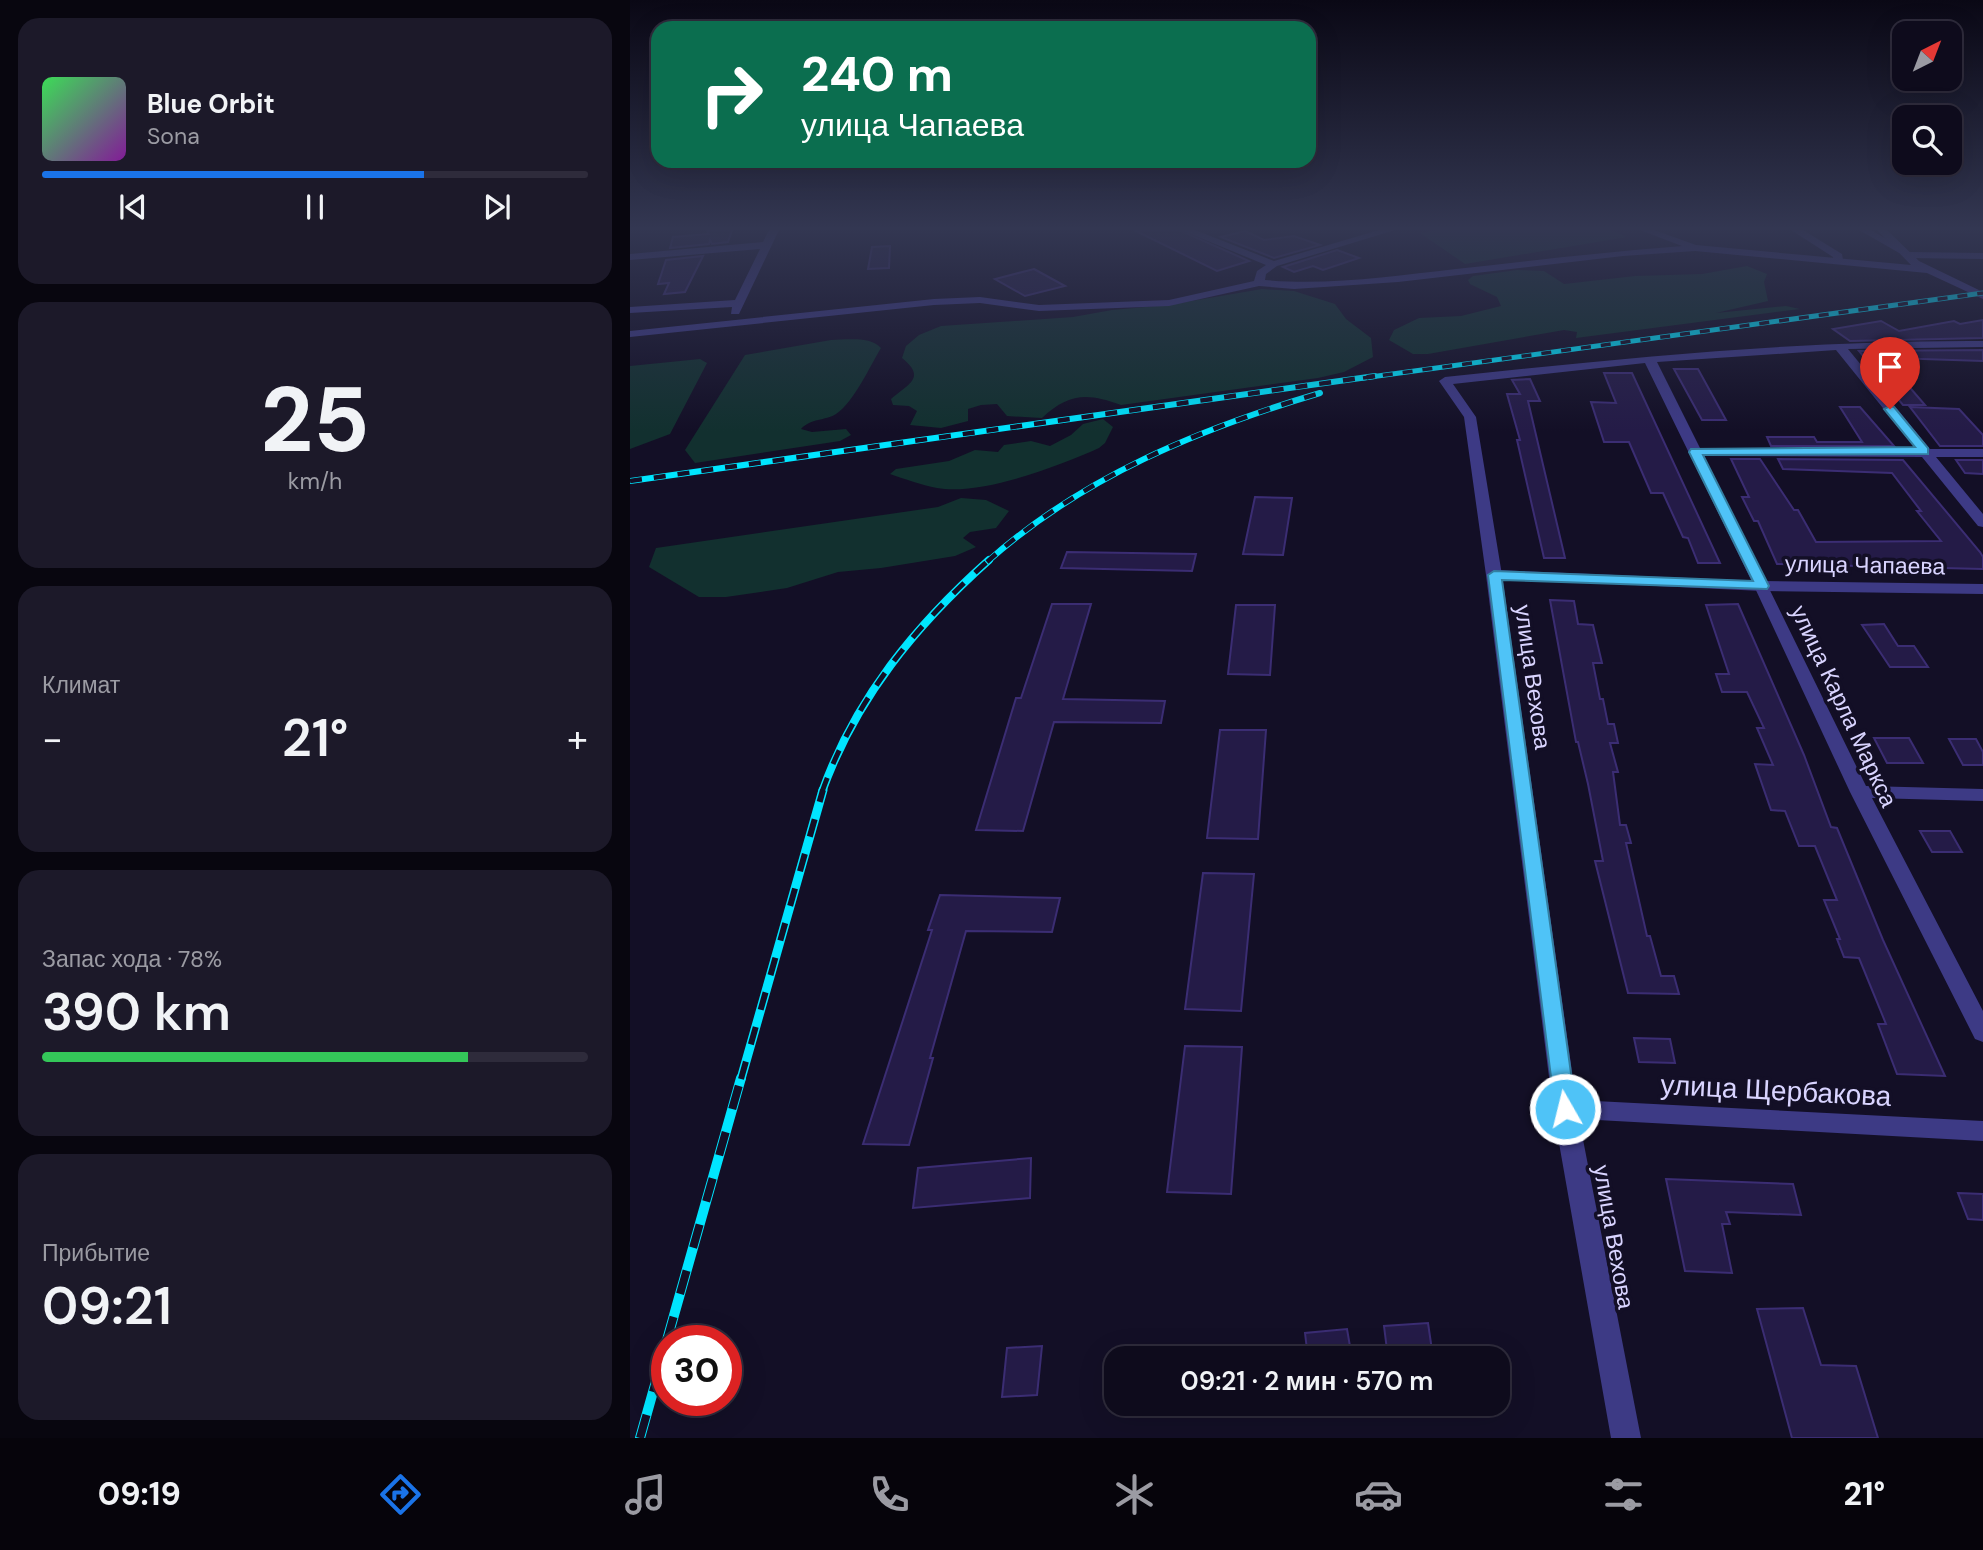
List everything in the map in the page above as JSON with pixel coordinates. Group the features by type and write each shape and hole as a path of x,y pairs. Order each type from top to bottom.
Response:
{"street":[{"path":"731,323 741,297"},
{"path":"630,334 933,302 980,300 1039,308 1169,303 1196,297"},
{"path":"630,310 738,303"},
{"name":"улица Вехова","path":"1626,1438 1565,1109 1494,575 1470,417 1445,381 1649,359 1897,343 1983,344"},
{"path":"1839,346 1983,523"},
{"name":"улица Карла Маркса","path":"1649,359 1762,586 1859,792 1983,1033"},
{"path":"1695,452 1983,453"},
{"name":"улица Чапаева","path":"1494,575 1762,586 1983,589"},
{"path":"1859,792 1983,795"},
{"name":"улица Щербакова","path":"1565,1109 1983,1131"}],"green space":[{"path":"1214,297 1313,297 1335,304 1346,319 1371,338 1373,357 1344,372 1318,378 1121,405 1099,398 1080,397 1061,403 1042,418 1007,416 997,404 981,405 968,409 968,421 941,428 910,425 917,411 909,406 893,405 891,399 909,385 914,376 902,358 906,346 919,335 941,326 1073,317"},
{"path":"1497,297 1767,297 1768,301 1716,313 1786,306 1800,309 1576,338 1577,332 1564,330 1428,354 1413,354 1389,340 1394,330 1419,318 1461,316 1501,306"},
{"path":"831,340 864,340 881,348 855,393 843,408 832,416 809,423 801,429 812,432 846,429 851,435 840,441 695,463 685,450 745,355"},
{"path":"700,359 707,363 670,434 630,449 630,366"},
{"path":"1103,419 1113,427 1105,443 1099,448 1042,471 997,484 975,488 937,488 890,474 896,469 949,461 975,450 998,452 1004,445 1031,441 1050,446 1071,435 1083,424"},
{"path":"961,498 986,500 1009,511 996,528 970,532 963,538 976,547 955,556 838,572 787,588 726,597 699,597 649,567 656,548 938,507"}],"building":[{"path":"1983,320 1983,338 1850,341 1833,329 1881,321 1899,331 1954,321 1960,324"},
{"path":"1983,350 1983,361 1893,358 1907,377 1899,375 1925,405 1903,405 1859,351"},
{"path":"1674,369 1698,369 1726,420 1702,420"},
{"path":"1604,373 1632,373 1720,563 1698,563 1688,538 1683,537 1663,493 1651,493 1629,442 1604,442 1591,402 1616,403"},
{"path":"1530,379 1540,401 1528,401 1565,558 1544,558 1517,440 1520,440 1507,394 1520,394 1512,380"},
{"path":"1840,407 1860,407 1894,446 1771,446 1767,437 1814,437 1817,442 1862,442"},
{"path":"1910,407 1959,409 1983,435 1983,446 1940,446"},
{"path":"1731,459 1760,459 1794,510 1798,510 1816,542 1941,541 1892,473 1783,469 1778,459 1903,460 1980,552 1983,569 1777,564 1758,521 1754,521 1742,497 1749,497"},
{"path":"1956,460 1983,460 1983,474 1965,473"},
{"path":"1255,497 1292,498 1283,555 1243,554"},
{"path":"1067,552 1196,554 1192,571 1061,568"},
{"path":"1550,600 1574,601 1578,624 1593,625 1602,663 1593,663 1600,699 1603,699 1608,724 1614,724 1618,743 1610,743 1618,772 1613,772 1620,825 1626,825 1631,843 1626,843 1647,936 1650,936 1661,976 1674,976 1679,994 1628,993 1595,861 1603,861 1588,784 1576,742"},
{"path":"1052,604 1091,604 1063,699 1165,701 1161,723 1054,722 1023,831 976,830 1016,698 1021,698"},
{"path":"1738,604 1804,755 1831,827 1837,828 1883,940 1945,1076 1897,1074 1878,1024 1886,1024 1859,958 1844,957 1837,939 1840,939 1824,900 1837,900 1815,846 1799,846 1785,811 1771,810 1755,764 1773,765 1757,728 1764,728 1747,692 1722,692 1716,674 1729,674 1706,605"},
{"path":"1236,605 1275,605 1270,675 1228,674"},
{"path":"1884,624 1898,646 1914,646 1928,667 1890,667 1862,625"},
{"path":"1220,730 1266,730 1258,839 1207,838"},
{"path":"1874,738 1909,738 1923,763 1887,763"},
{"path":"1949,739 1976,739 1983,752 1983,765 1963,765"},
{"path":"1920,831 1950,831 1962,852 1932,852"},
{"path":"1203,873 1254,874 1241,1011 1185,1009"},
{"path":"940,895 1060,898 1052,932 966,931 909,1145 863,1144 932,930 928,930"},
{"path":"1634,1038 1670,1039 1675,1063 1639,1062"},
{"path":"1185,1046 1242,1047 1231,1194 1167,1192"},
{"path":"1031,1158 1030,1198 913,1208 918,1168"},
{"path":"1666,1179 1793,1184 1801,1215 1726,1212 1730,1224 1722,1224 1732,1273 1685,1271"},
{"path":"1958,1193 1983,1194 1983,1220 1968,1219"},
{"path":"1803,1308 1821,1365 1856,1366 1878,1438 1792,1438 1757,1309"},
{"path":"1428,1323 1431,1346 1386,1346 1384,1326"},
{"path":"1347,1329 1350,1346 1307,1346 1305,1333"},
{"path":"1042,1346 1037,1395 1002,1397 1007,1348"}],"railway":[{"path":"1363,378 1953,297"},
{"path":"630,481 1375,376"},
{"path":"987,562 1062,505 1144,459 1230,423 1320,393"},
{"path":"822,792 852,726 890,666 937,611 989,560"},
{"path":"741,1079 823,790"},
{"path":"671,1325 741,1078"},
{"path":"640,1438 651,1399"}],"route":[{"path":"1565,1109 1494,575 1762,586 1695,452 1924,451 1890,409"}]}
